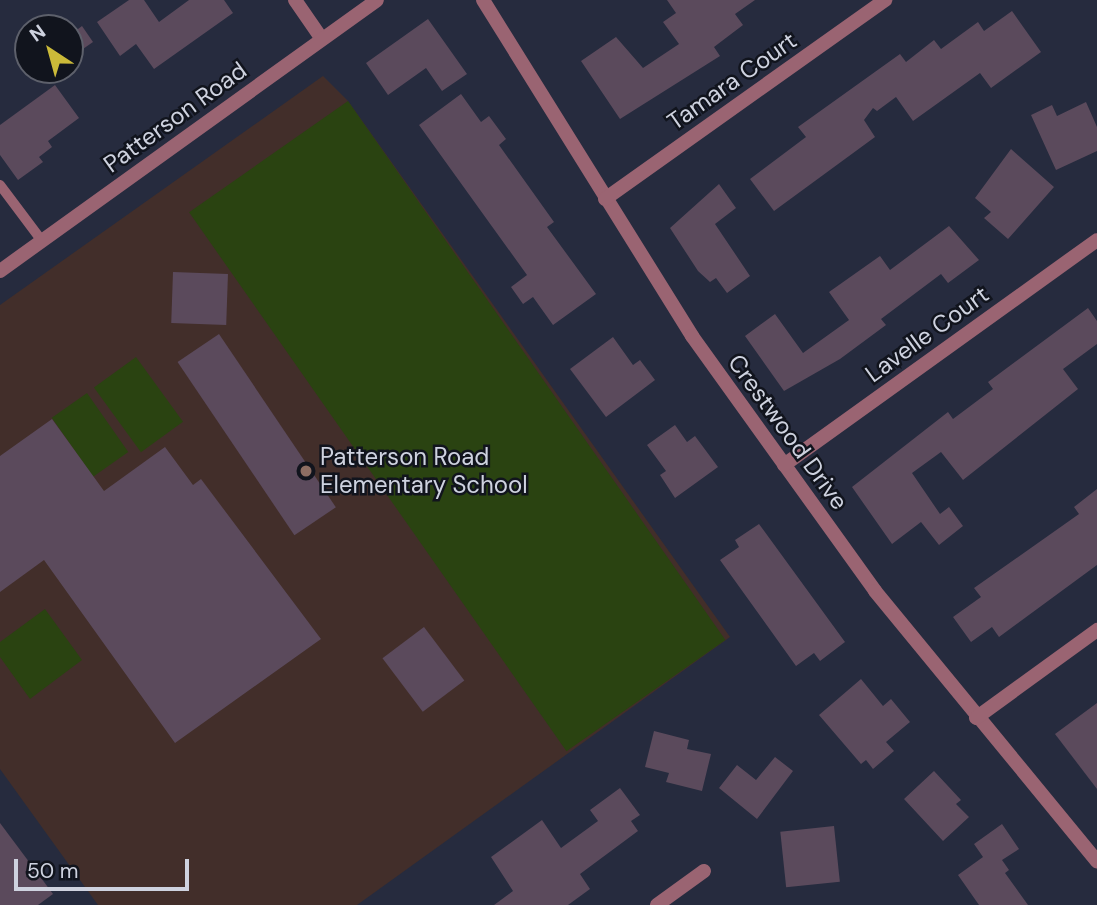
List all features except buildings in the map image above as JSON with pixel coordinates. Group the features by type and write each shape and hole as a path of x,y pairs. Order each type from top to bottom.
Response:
{"street":[{"path":"295,0 322,39"},
{"name":"Patterson Road","path":"0,271 377,0"},
{"name":"Crestwood Drive","path":"483,0 692,336 783,465 875,591 976,718 1097,862"},
{"name":"Tamara Court","path":"605,199 885,0"},
{"name":"Lavelle Court","path":"783,465 1097,240"},
{"path":"976,718 1097,630"},
{"path":"657,905 704,871"}],"lane":[{"path":"0,185 42,241"}],"shaded area":[{"name":"Patterson Road Elementary School","path":"323,76 348,101 730,637 357,905 98,905 0,769 0,305"}],"green space":[{"path":"348,101 725,640 566,751 189,212"},
{"path":"136,357 183,422 141,452 94,388"},
{"path":"87,393 128,452 93,477 52,418"},
{"path":"45,609 82,660 30,699 0,657 0,642"}],"place":[{"name":"Patterson Road Elementary School","path":"306,471"}]}
